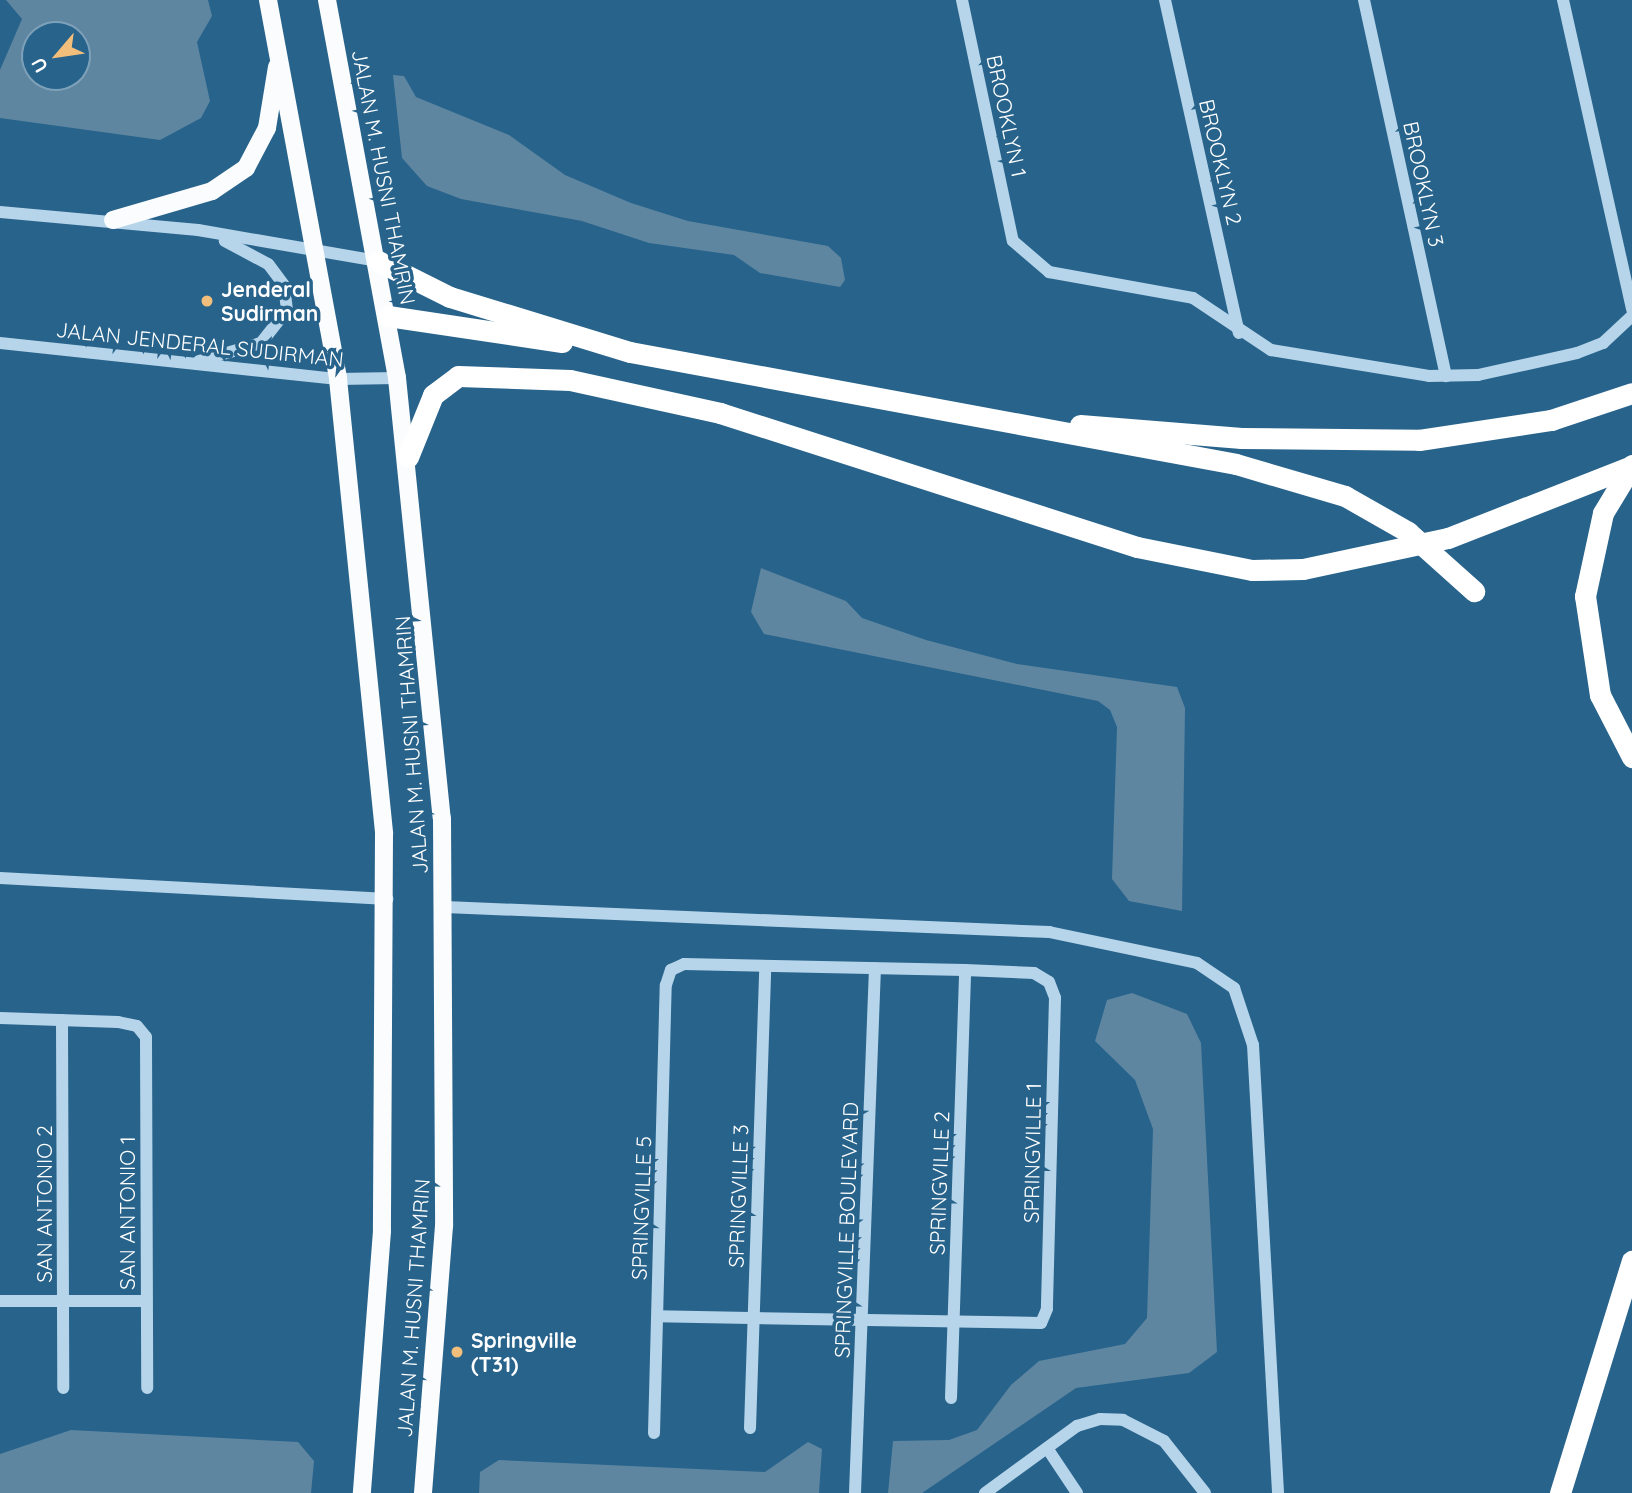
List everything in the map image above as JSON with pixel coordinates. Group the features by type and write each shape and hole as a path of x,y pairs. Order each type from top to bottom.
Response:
{"highway":[{"path":"377,261 450,297 630,352"},
{"path":"387,316 630,352 911,409 1236,464 1345,496 1408,533 1474,591"},
{"path":"408,457 440,386 458,376 570,380 678,402 1137,547 1252,570 1303,569 1396,553 1532,508 1631,467"},
{"path":"911,409 1241,438 1371,442 1509,429 1632,393"},
{"path":"1631,467 1593,541 1585,596 1600,695 1632,757"},
{"path":"1560,1493 1632,1261"}],"main road":[{"name":"JALAN M. HUSNI THAMRIN","path":"268,0 316,247 338,379 374,696 387,899 382,1231 362,1493"},
{"name":"JALAN M. HUSNI THAMRIN","path":"327,0 397,378 408,457 436,730 445,907 444,1226 423,1493"},
{"path":"113,220 212,191 246,168 267,128 279,53"}],"street":[{"name":"BROOKLYN 1","path":"962,0 1013,241 1049,272 1193,298 1239,333"},
{"name":"BROOKLYN 2","path":"1165,0 1239,333"},
{"name":"BROOKLYN 3","path":"1364,0 1446,376"},
{"path":"1563,0 1632,309"},
{"path":"0,212 113,220 185,229 316,247 377,261"},
{"path":"184,363 261,343 281,325 288,302 284,285 258,254 185,229"},
{"path":"1239,333 1271,350 1446,376 1478,375 1577,353 1603,343 1632,316"},
{"name":"JALAN JENDERAL SUDIRMAN","path":"0,343 338,379 397,378"},
{"path":"0,878 387,899"},
{"path":"445,907 1049,932 1197,963 1234,988 1253,1045 1278,1493"},
{"name":"SPRINGVILLE 5","path":"654,1433 666,985 671,970 684,964 765,966"},
{"path":"765,966 965,970"},
{"name":"SPRINGVILLE 3","path":"750,1428 765,966"},
{"name":"SPRINGVILLE BOULEVARD","path":"855,1493 875,968"},
{"name":"SPRINGVILLE 1","path":"953,1325 1024,1328 1041,1324 1047,1308 1055,998 1049,982 1034,973 965,970"},
{"name":"SPRINGVILLE 2","path":"951,1398 965,970"},
{"path":"0,1018 62,1020"},
{"name":"SAN ANTONIO 1","path":"62,1020 137,1026 146,1037 147,1388"},
{"name":"SAN ANTONIO 2","path":"62,1020 63,1388"},
{"path":"0,1301 64,1305 146,1301"},
{"path":"658,1315 953,1325"},
{"path":"985,1493 1077,1426 1122,1420 1164,1441 1205,1493"},
{"path":"1047,1448 1077,1493"}],"water":[{"path":"6,0 208,0 212,16 197,42 210,101 201,118 160,140 0,118 0,70 21,21 21,91 91,91 91,21 21,21"},
{"path":"393,75 404,76 416,97 509,135 565,175 631,203 688,221 828,246 841,258 845,280 840,287 760,273 734,255 649,243 582,221 461,199 427,186 402,158"},
{"path":"761,568 846,601 862,618 926,640 1017,664 1177,687 1185,708 1182,911 1129,901 1112,879 1117,727 1110,710 1098,701 764,634 751,612"},
{"path":"1132,993 1187,1014 1201,1043 1217,1352 1189,1373 1076,1388 922,1493 888,1493 893,1441 949,1440 977,1430 1011,1385 1039,1361 1125,1344 1147,1318 1153,1129 1135,1080 1095,1041 1107,1000"},
{"path":"71,1430 298,1442 314,1461 311,1493 0,1493 0,1454"},
{"path":"808,1442 822,1449 819,1493 479,1493 480,1472 499,1460 765,1472"}],"place":[{"name":"Jenderal Sudirman","path":"207,301"},
{"name":"Springville (T31)","path":"457,1352"}]}
